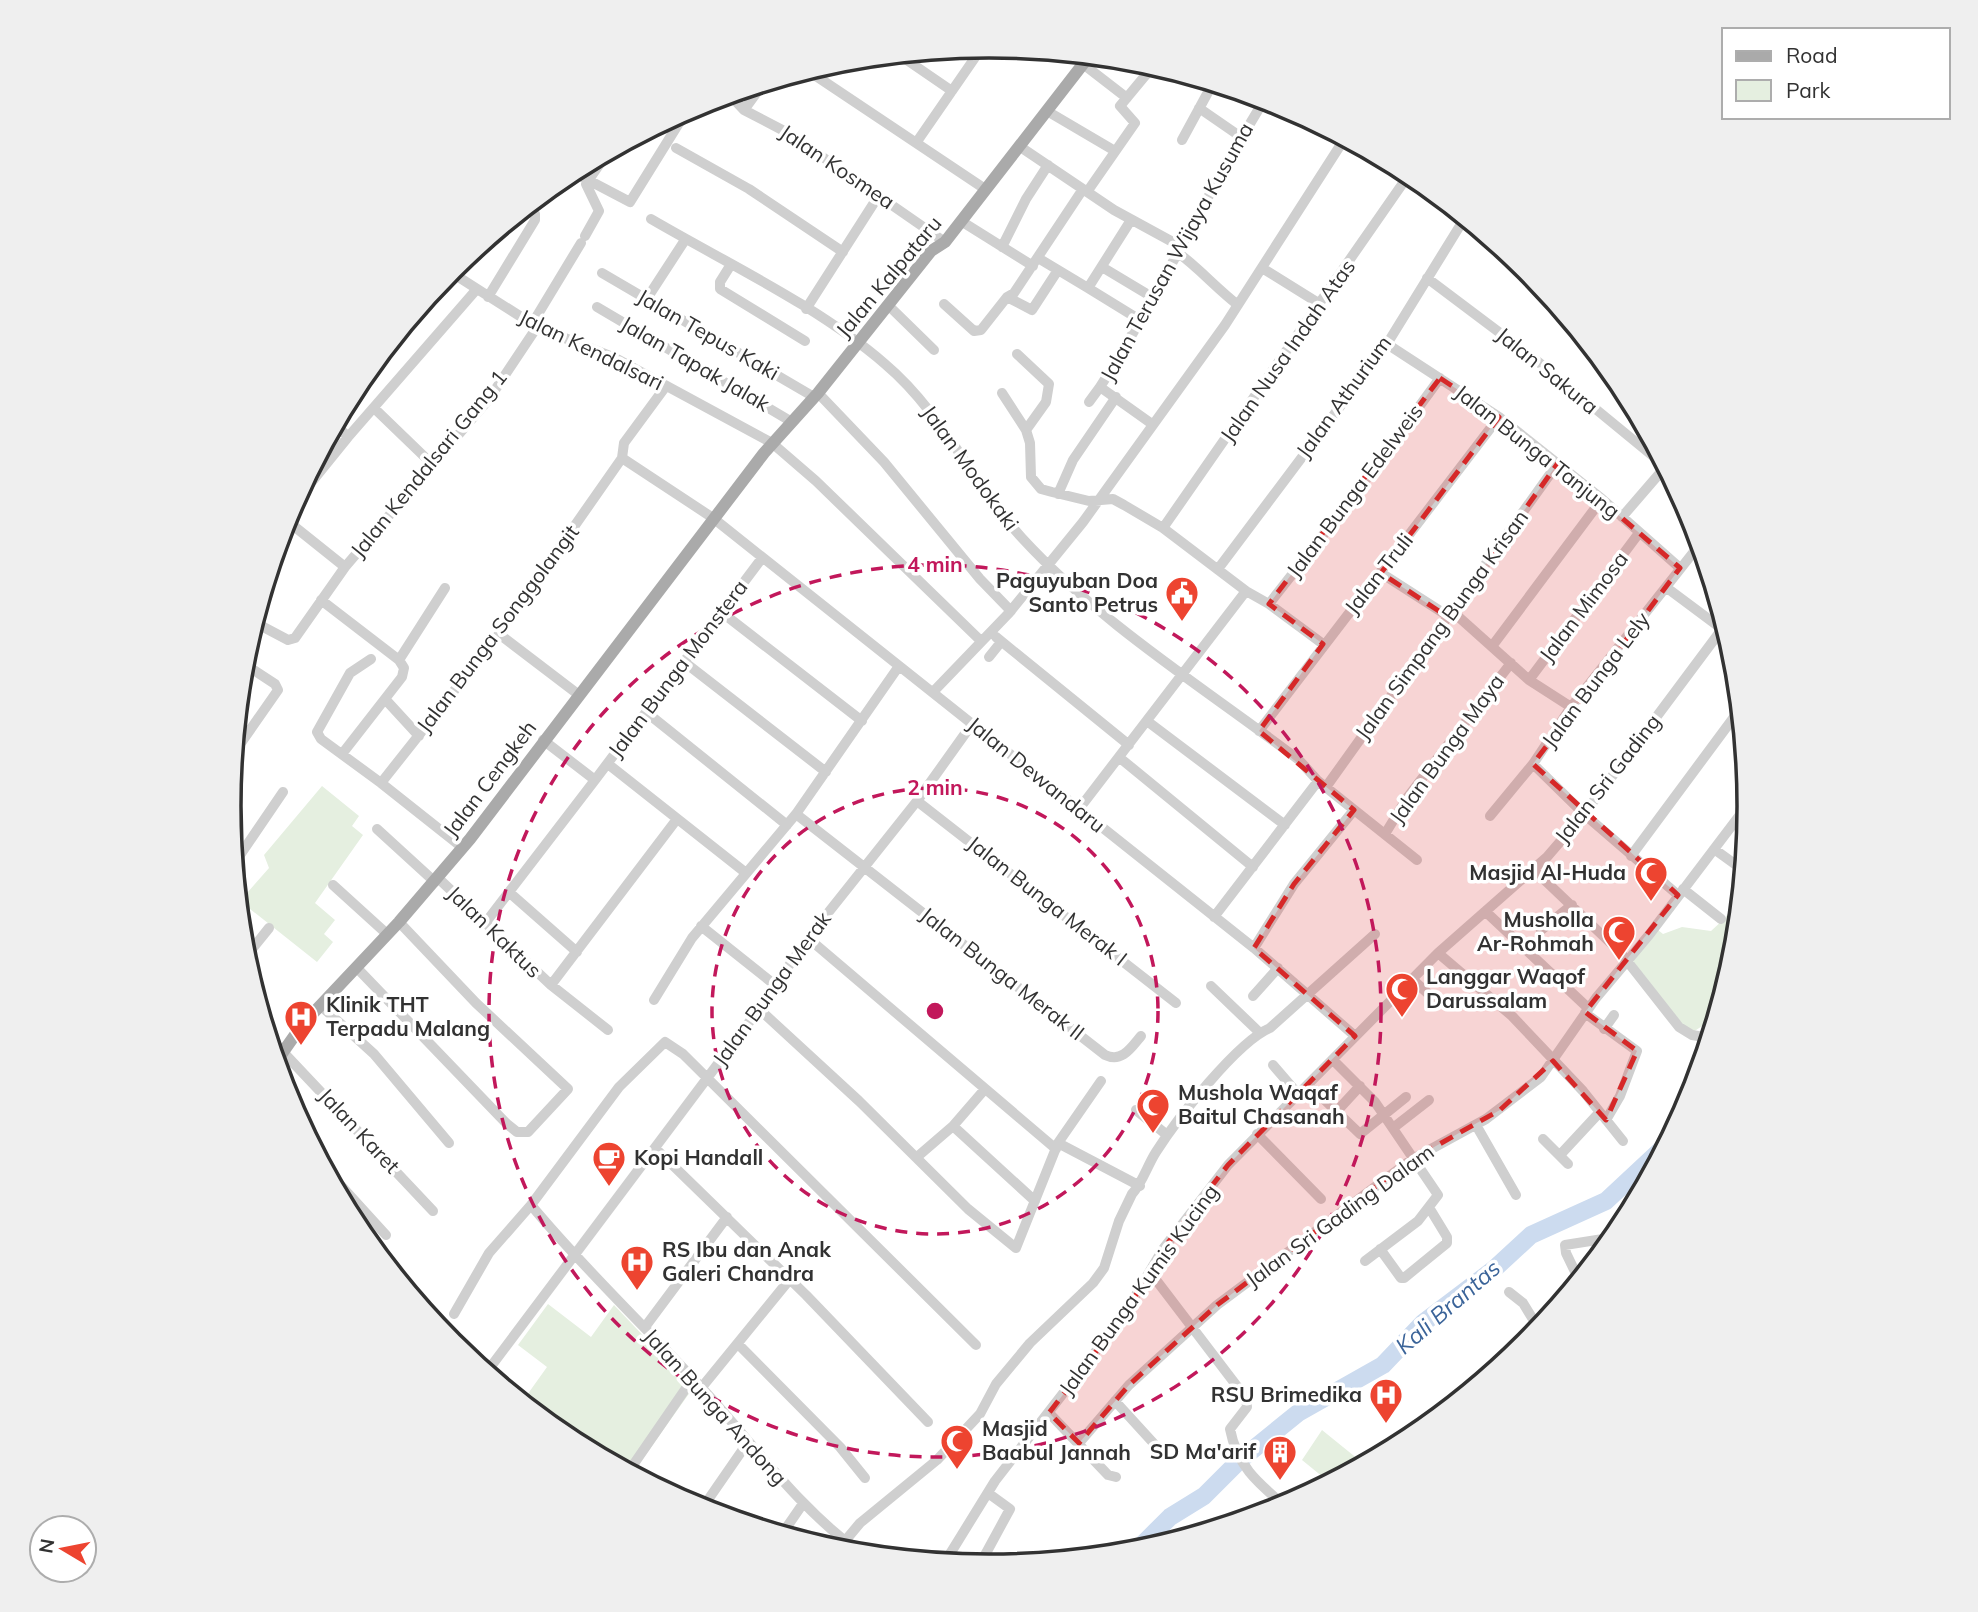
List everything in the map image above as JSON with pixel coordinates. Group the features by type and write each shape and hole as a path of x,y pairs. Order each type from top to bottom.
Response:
{"main road":[{"name":"Jalan Kalpataru","path":"713,518 772,443 816,395 889,306 931,251 945,242 1084,64"},
{"name":"Jalan Cengkeh","path":"283,1054 302,1025 399,922 463,848 713,518"}],"street":[{"path":"916,143 975,58"},
{"path":"910,62 952,91"},
{"path":"1092,65 1127,98"},
{"path":"944,304 977,332 1014,293 1135,122 1120,107 1146,75"},
{"path":"818,78 985,189"},
{"path":"1182,139 1209,91"},
{"path":"744,110 755,95"},
{"name":"Jalan Kosmea","path":"736,102 744,110 788,133 945,242"},
{"path":"1199,108 1241,137"},
{"name":"Jalan Terusan Wijaya Kusuma","path":"1152,424 1100,387 1259,109"},
{"path":"1047,111 1115,151"},
{"path":"583,178 629,202 677,127"},
{"path":"1019,146 1178,249 1238,305"},
{"path":"933,692 1049,567 1238,305 1340,146"},
{"path":"676,148 749,189 843,252"},
{"path":"1002,247 1048,165"},
{"path":"587,180 594,171"},
{"name":"Jalan Kendalsari Gang 1","path":"263,626 292,640 345,567 489,399 535,325 598,211 587,187 587,180"},
{"name":"Jalan Nusa Indah Atas","path":"1163,528 1403,183"},
{"path":"806,309 879,195"},
{"path":"488,298 535,220 533,212"},
{"name":"Jalan Modokaki","path":"651,219 859,342 919,397 951,437 1006,520 1049,567 1087,601 1299,761 1322,784 1417,860"},
{"path":"1088,288 1132,220"},
{"path":"961,221 1002,247 1058,270 1140,320"},
{"name":"Jalan Athurium","path":"1218,569 1387,344 1462,226"},
{"path":"646,300 685,240"},
{"path":"730,266 720,282 720,289 805,341"},
{"path":"1102,267 1152,297"},
{"path":"1262,268 1320,304"},
{"path":"1007,298 1032,310 1058,270"},
{"name":"Jalan Tepus Kaki","path":"602,273 816,395 884,462 980,579 1011,611"},
{"name":"Jalan Kendalsari","path":"461,276 488,298 535,325 615,358 772,443 816,481 981,640"},
{"name":"Jalan Sakura","path":"1427,278 1536,360 1647,452"},
{"path":"319,472 476,290"},
{"path":"889,306 934,350"},
{"name":"Jalan Tapak Jalak","path":"597,307 792,422"},
{"name":"Jalan Bunga Tanjung","path":"1387,344 1499,417 1602,499 1680,568"},
{"path":"1017,354 1049,384 1046,402 1026,430"},
{"name":"Jalan Bunga Edelweis","path":"1269,604 1356,493 1440,378"},
{"name":"Jalan Bunga Songgolangit","path":"381,783 499,634 622,458 624,443 666,386"},
{"path":"1088,402 1100,387"},
{"path":"1002,393 1026,430 1030,443 1031,477 1041,489 1098,500 1113,499 1163,528 1246,591 1269,604 1323,644"},
{"path":"1058,494 1073,460 1116,397"},
{"path":"375,409 432,464"},
{"name":"Jalan Truli","path":"1259,731 1499,417"},
{"path":"342,431 348,437"},
{"name":"Jalan Dewandaru","path":"622,458 713,518 1279,968 1355,1037"},
{"name":"Jalan Simpang Bunga Krisan","path":"1214,917 1285,825 1322,784 1450,614 1558,463"},
{"path":"1622,517 1659,473"},
{"path":"1493,645 1602,499"},
{"path":"295,527 345,567"},
{"name":"Jalan Mimosa","path":"1529,680 1639,533"},
{"name":"Jalan Bunga Lely","path":"1490,816 1533,764 1571,707 1693,552"},
{"name":"Jalan Bunga Monstera","path":"486,922 762,558"},
{"path":"1381,573 1450,614 1493,645 1529,680 1571,707"},
{"path":"395,658 445,588"},
{"path":"1667,588 1714,620"},
{"path":"1079,809 1246,591"},
{"path":"321,600 395,658 404,671 342,754"},
{"path":"720,611 862,721"},
{"path":"499,634 579,695"},
{"name":"Jalan Sri Gading","path":"1355,1037 1438,953 1534,870 1584,814 1717,636"},
{"path":"989,657 999,639 1129,745"},
{"path":"371,659 350,673 317,729 318,737 463,848"},
{"path":"683,661 826,772"},
{"name":"Jalan Bunga Maya","path":"1385,834 1407,798 1511,663"},
{"path":"654,1000 701,926 796,814 899,666"},
{"path":"244,739 278,690 275,684 253,672"},
{"path":"385,699 419,736"},
{"path":"646,712 787,825"},
{"path":"1631,856 1732,720"},
{"path":"1147,721 1285,825"},
{"name":"Jalan Bunga Merak","path":"492,1365 572,1255 760,1009 808,938 917,801 972,724"},
{"name":"Jalan Bunga Monstera","path":"543,740 595,780"},
{"path":"1119,758 1253,867"},
{"path":"608,764 746,873"},
{"path":"1533,764 1631,856 1721,919"},
{"path":"242,852 283,792"},
{"name":"Jalan Bunga Merak I","path":"917,801 1176,1003"},
{"path":"1254,948 1294,884 1354,810"},
{"name":"Jalan Bunga Merak II","path":"796,814 1105,1055 1113,1058 1124,1055 1141,1037"},
{"path":"551,985 677,819"},
{"name":"Jalan Sri Gading Dalam","path":"1079,1443 1115,1401 1217,1305 1413,1159 1476,1125 1532,1085 1553,1060 1587,1010 1737,819"},
{"name":"Jalan Kaktus","path":"377,830 486,922 551,985 608,1030"},
{"path":"1714,849 1735,864"},
{"path":"1534,870 1627,960 1679,1027 1692,1035 1701,1037"},
{"path":"333,885 387,934"},
{"path":"510,893 577,952"},
{"path":"1541,930 1572,905"},
{"path":"1486,912 1604,1029 1637,1051 1620,1096 1603,1116 1560,1155"},
{"path":"356,967 507,1124 517,1132 528,1132 568,1089 477,1003 399,922"},
{"path":"701,926 775,985"},
{"path":"254,946 269,928"},
{"path":"845,1540 860,1523 937,1460 980,1414 996,1384 1023,1350 1093,1283 1104,1268 1124,1211 1167,1135 1259,1032 1270,1028 1309,995 1374,933"},
{"path":"808,938 985,1089 1057,1146 1140,1186"},
{"path":"1438,953 1512,1016 1603,1116 1623,1142"},
{"path":"1253,996 1279,968"},
{"path":"1412,979 1434,999"},
{"path":"1211,986 1259,1032"},
{"path":"320,1006 374,1054 449,1143"},
{"path":"760,1009 917,1157 968,1209 1014,1248 1022,1241 1057,1146 1101,1081"},
{"path":"1604,1029 1614,1015"},
{"name":"Jalan Bunga Kumis Kucing","path":"950,1553 988,1493 1124,1315 1163,1249 1256,1134 1355,1037"},
{"path":"454,1314 489,1254 531,1205 620,1087 657,1046 665,1042 671,1044 976,1345"},
{"name":"Jalan Karet","path":"280,1047 432,1211"},
{"path":"1333,1060 1360,1086 1383,1115 1437,1192 1430,1209 1365,1261"},
{"path":"1273,1065 1298,1094"},
{"path":"1308,1084 1360,1134 1406,1097"},
{"path":"1337,1111 1360,1086"},
{"path":"917,1157 953,1126 985,1089"},
{"path":"1393,1128 1429,1100"},
{"path":"1136,1110 1167,1135"},
{"path":"1476,1125 1516,1195"},
{"path":"953,1126 1035,1202"},
{"path":"1256,1134 1321,1199"},
{"path":"1543,1139 1568,1164"},
{"path":"655,1148 790,1279 928,1422"},
{"path":"352,1197 386,1235"},
{"name":"Jalan Bunga Andong","path":"531,1205 572,1255 702,1387 802,1505 844,1540"},
{"path":"1380,1250 1401,1279 1447,1243 1447,1237 1430,1209"},
{"path":"645,1327 727,1217"},
{"path":"1575,1272 1565,1245 1599,1240"},
{"path":"1150,1272 1248,1403 1230,1426 1230,1434 1242,1465 1252,1478 1275,1497"},
{"path":"702,1387 790,1279"},
{"path":"1509,1293 1523,1303 1533,1319"},
{"path":"738,1344 840,1447 864,1478"},
{"path":"633,1464 693,1378"},
{"path":"1115,1401 1157,1447"},
{"path":"1049,1413 1108,1475 1116,1477"},
{"path":"708,1499 748,1442"},
{"path":"986,1554 1010,1509 988,1493"},
{"path":"787,1527 802,1505"}],"highlighted area":[{"path":"1440,378 1499,417 1381,573 1448,617 1558,463 1680,568 1533,764 1678,895 1585,1012 1637,1051 1606,1120 1553,1061 1500,1110 1411,1160 1217,1305 1129,1385 1079,1443 1049,1413 1124,1315 1163,1249 1228,1165 1355,1036 1254,948 1294,884 1354,810 1259,731 1323,644 1269,604"}],"green space":[{"path":"322,786 359,816 352,826 363,835 315,903 335,920 324,934 333,942 317,962 247,907 246,894 269,868 264,855"},
{"path":"1730,912 1712,1000 1705,1024 1693,1032 1687,1030 1632,960 1658,930 1663,934 1682,927 1711,931"},
{"path":"548,1304 591,1337 614,1305 693,1388 638,1466 573,1428 527,1395 547,1367 518,1345"},
{"path":"1322,1430 1356,1458 1322,1476 1302,1460"}],"waterway":[{"name":"Kali Brantas","path":"1151,1536 1170,1517 1204,1496 1240,1460 1298,1413 1383,1365 1423,1323 1493,1270 1531,1235 1606,1201 1645,1164"}],"place":[{"name":"Paguyuban Doa Santo Petrus","path":"1182,623"},
{"name":"Masjid Al-Huda","path":"1651,903"},
{"name":"Musholla Ar-Rohmah","path":"1619,962"},
{"name":"Langgar Waqof Darussalam","path":"1402,1019"},
{"name":"Klinik THT Terpadu Malang","path":"301,1047"},
{"name":"Mushola Waqaf Baitul Chasanah","path":"1153,1135"},
{"name":"Kopi Handall","path":"609,1188"},
{"name":"RS Ibu dan Anak Galeri Chandra","path":"637,1292"},
{"name":"RSU Brimedika","path":"1386,1425"},
{"name":"Masjid Baabul Jannah","path":"957,1471"},
{"name":"SD Ma'arif","path":"1280,1482"}]}
